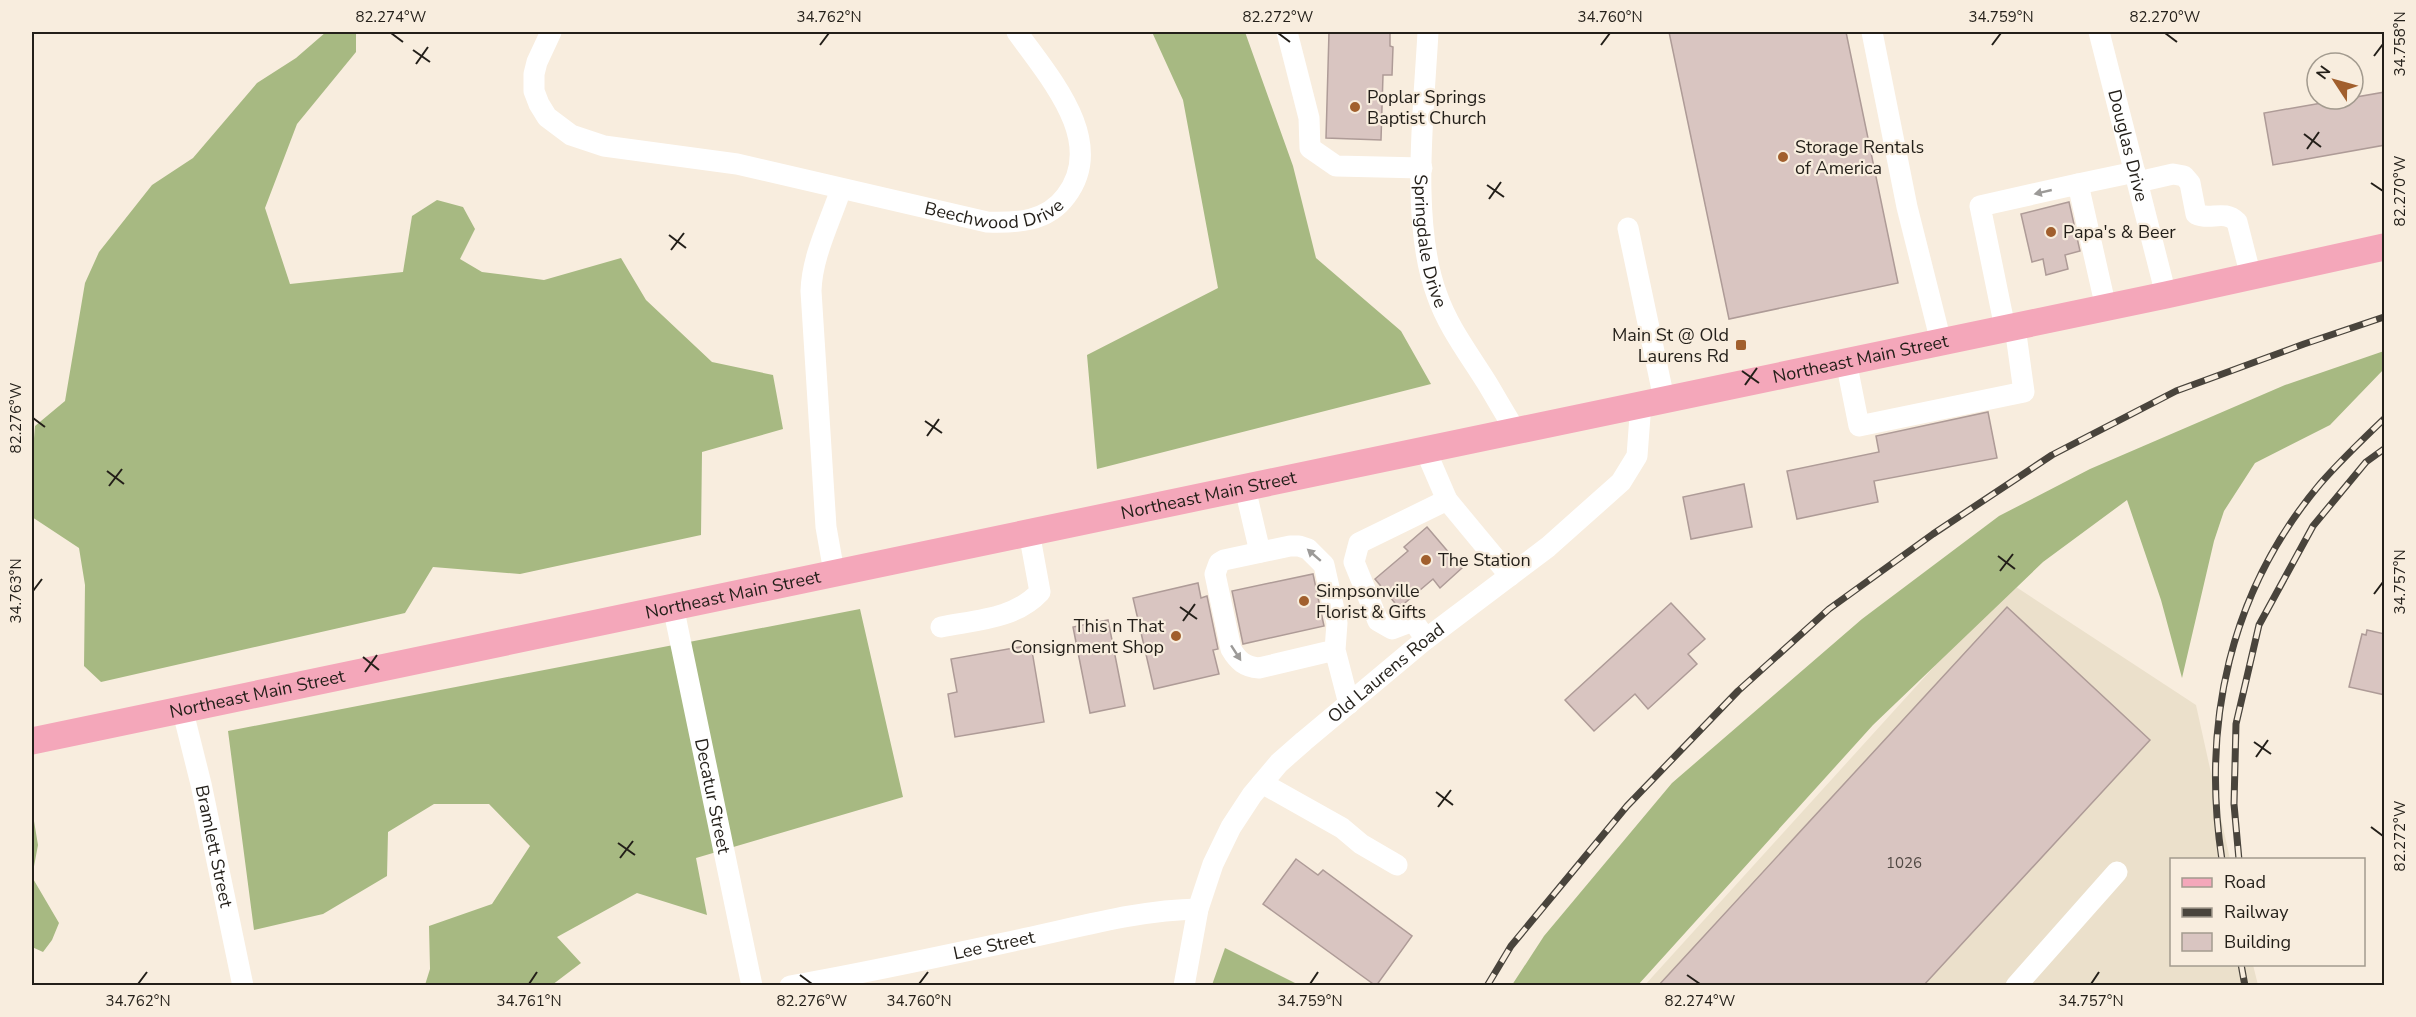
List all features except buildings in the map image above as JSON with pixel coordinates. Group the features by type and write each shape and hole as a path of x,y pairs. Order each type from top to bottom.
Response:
{"main road":[{"name":"Northeast Main Street","path":"32,741 1652,401 2166,296 2385,248"}],"street":[{"name":"Beechwood Drive","path":"551,32 537,62 534,91 538,104 547,117 572,135 604,146 737,164 987,222 1012,223 1041,216 1059,205 1073,186 1079,171 1081,153 1078,132 1065,103 1017,32"},
{"path":"1287,32 1309,118 1310,148 1336,166 1422,168"},
{"name":"Springdale Drive","path":"1428,32 1422,168 1424,235 1431,275 1437,296 1456,335 1515,430"},
{"path":"1872,32 1907,207 1941,342"},
{"name":"Douglas Drive","path":"2099,32 2166,296"},
{"path":"1846,361 1858,426 2024,392 1980,206 2078,184 2173,174 2184,176 2190,183 2196,214 2202,217 2222,214 2231,216 2237,222 2251,277"},
{"path":"2078,184 2106,308"},
{"path":"834,572 826,527 811,277 817,253 841,189"},
{"name":"Old Laurens Road","path":"1184,986 1198,909 1213,864 1231,827 1262,783 1287,756 1426,639 1575,524 1621,482 1628,472 1637,456 1652,401 1628,228"},
{"path":"1425,449 1447,500 1510,576"},
{"path":"1245,488 1260,552"},
{"path":"1426,639 1413,621 1392,629 1378,621 1354,562 1359,543 1447,500"},
{"path":"941,627 1010,614 1030,602 1040,592 1029,532"},
{"path":"1335,650 1259,668 1248,667 1237,659 1231,649 1215,574 1219,563 1260,552 1299,546 1316,555 1324,565 1337,623 1335,650 1349,704"},
{"name":"Decatur Street","path":"674,606 752,986"},
{"name":"Bramlett Street","path":"182,708 201,784 243,986"},
{"path":"1262,783 1342,828 1361,844 1397,865"},
{"path":"2016,986 2117,872"},
{"name":"Lee Street","path":"790,986 1102,922 1168,910 1198,909"}],"shaded area":[{"path":"2010,583 2196,705 2230,858 2170,858 2170,966 2253,966 2258,985 1644,986"}],"green space":[{"path":"326,32 356,32 356,52 297,124 265,208 290,284 403,272 412,216 437,200 463,207 475,229 460,259 482,272 544,280 621,258 646,300 712,362 773,375 783,429 702,452 701,535 520,574 433,567 405,613 101,682 84,666 85,585 79,548 32,517 35,426 65,401 85,283 99,252 152,185 193,158 257,83 296,58"},
{"path":"1152,32 1245,32 1293,166 1316,258 1401,331 1431,384 1097,469 1087,355 1218,288 1183,100"},
{"path":"2384,351 2384,369 2330,425 2255,463 2224,511 2214,541 2182,678 2161,600 2127,500 2043,562 1873,725 1638,985 1512,985 1544,936 1672,783 1862,619 1999,516 2090,469 2285,385"},
{"path":"860,609 903,797 696,858 707,915 637,893 557,937 581,963 552,985 425,985 430,969 429,926 492,904 530,846 489,804 434,804 388,832 387,876 323,914 254,930 228,731"},
{"path":"32,809 38,845 32,877"},
{"path":"32,877 59,923 52,940 43,952 32,947"},
{"path":"1225,948 1299,985 1212,985"}],"railway":[{"path":"1487,986 1511,946 1627,806 1738,691 1829,609 1933,534 2052,455 2176,391 2384,317"},
{"path":"2222,858 2216,809 2216,758 2220,709 2229,661 2244,614 2264,569 2289,525 2328,475 2384,419"},
{"path":"2239,858 2234,804 2236,724 2259,625 2313,526 2366,462 2384,449"},
{"path":"2241,966 2245,986"}],"place":[{"name":"Poplar Springs Baptist Church","path":"1355,107"},
{"name":"Storage Rentals of America","path":"1783,157"},
{"name":"Papa's & Beer","path":"2051,232"},
{"name":"Main St @ Old Laurens Rd","path":"1741,345"},
{"name":"The Station","path":"1426,560"},
{"name":"Simpsonville Florist & Gifts","path":"1304,601"},
{"name":"This n That Consignment Shop","path":"1176,636"}]}
